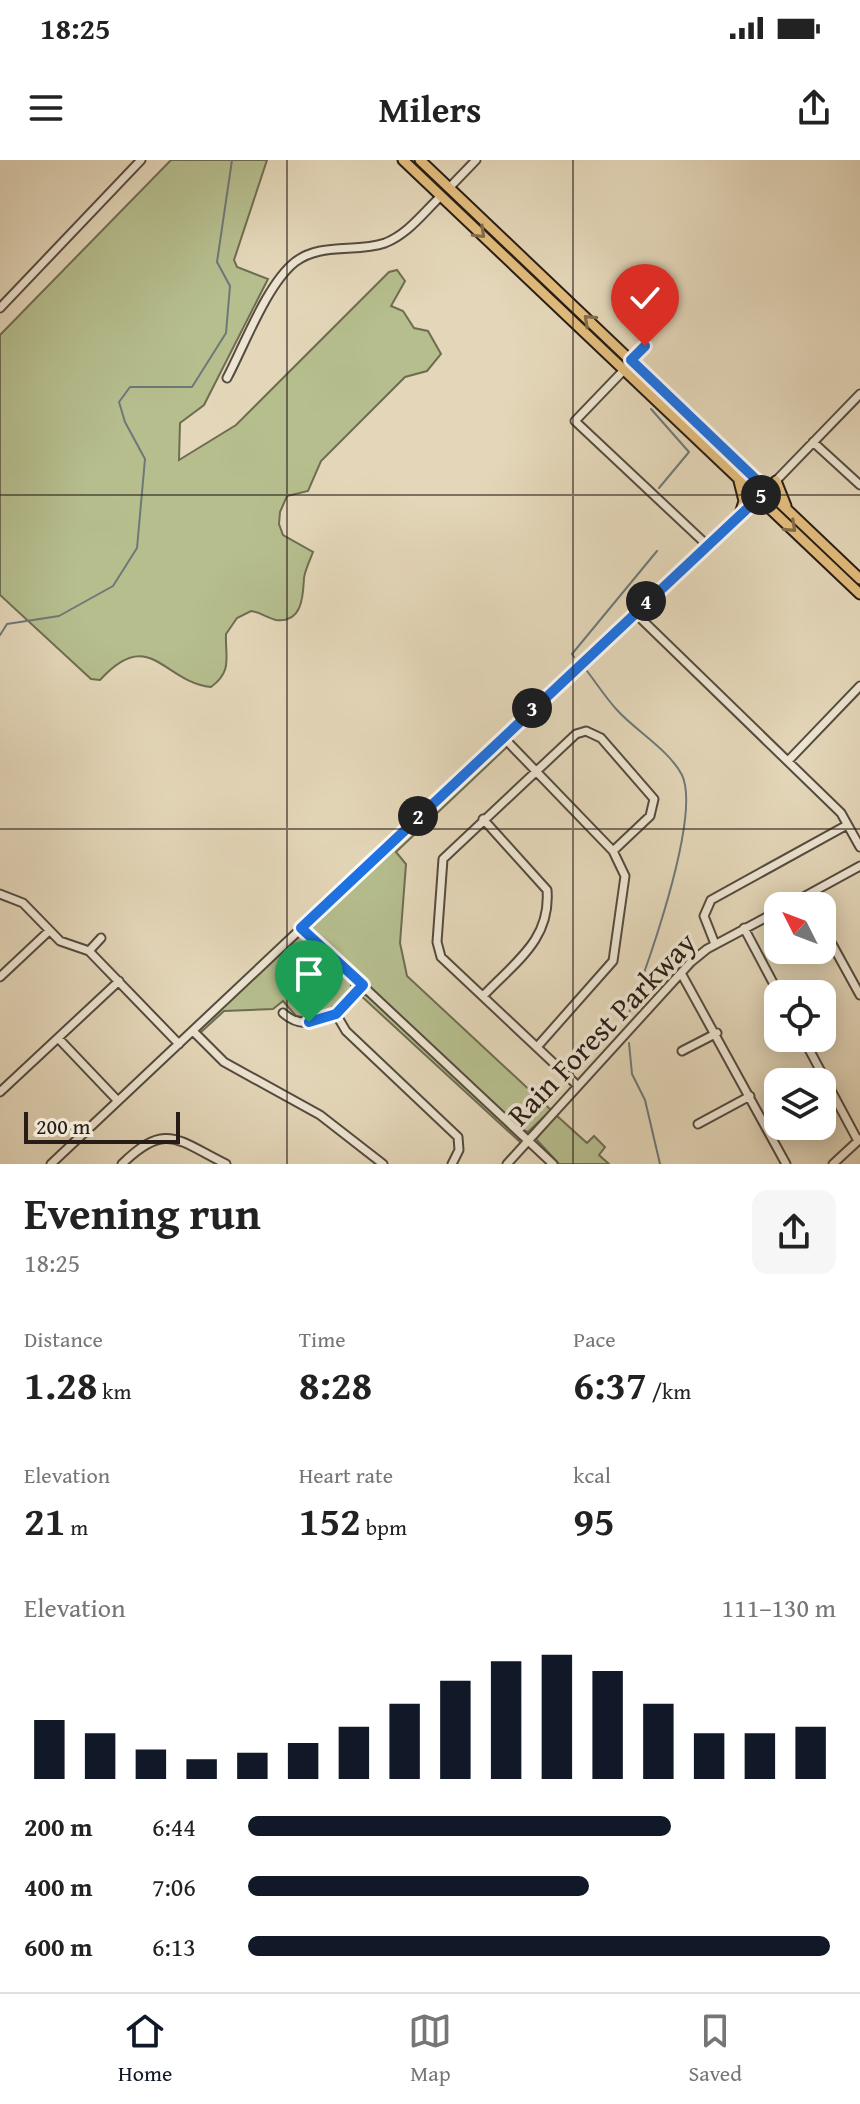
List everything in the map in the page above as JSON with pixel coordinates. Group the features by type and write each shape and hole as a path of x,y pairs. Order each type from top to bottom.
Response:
{"main road":[{"path":"420,160 661,389 860,594"},
{"path":"404,161 442,187 449,188"},
{"path":"404,161 738,477 788,510 860,579"},
{"path":"441,196 475,212"},
{"path":"589,337 621,359 631,360"},
{"path":"624,370 661,389"},
{"path":"738,477 744,501 740,514"},
{"path":"776,481 788,510"}],"street":[{"path":"0,308 141,160"},
{"path":"449,188 476,160"},
{"path":"227,378 274,289 296,261 325,251 382,244 410,227 441,196"},
{"path":"631,360 645,346"},
{"path":"624,370 575,421 707,545"},
{"path":"51,1164 502,736 763,494 859,396"},
{"path":"813,442 860,485"},
{"path":"634,612 841,813 860,847"},
{"path":"788,761 860,686"},
{"path":"578,1086 441,957 437,942 443,859 576,734 586,731 601,738 654,799 650,816 613,851"},
{"path":"502,736 613,851 625,876 613,961 606,974 537,1047"},
{"path":"483,819 547,890 548,901 545,928 483,996"},
{"path":"715,944 704,916 711,900 847,825"},
{"path":"812,892 860,866"},
{"path":"0,894 23,903 60,941 89,951 179,1044"},
{"name":"Rain Forest Parkway","path":"507,1164 681,973 715,944 764,918"},
{"path":"301,928 553,1164"},
{"path":"744,928 772,980"},
{"path":"0,977 49,931"},
{"path":"89,951 101,938"},
{"path":"836,951 860,995"},
{"path":"681,973 717,1033 786,1164"},
{"path":"0,1092 119,981"},
{"path":"283,1013 290,1020 309,1022 336,1014 363,985"},
{"path":"336,1014 346,1031 458,1137 459,1150 452,1164"},
{"path":"193,1031 224,1062 320,1115 383,1164"},
{"path":"682,1051 717,1033"},
{"path":"58,1038 118,1101"},
{"path":"811,1052 859,1140 833,1164"},
{"path":"698,1124 750,1096"},
{"path":"122,1164 142,1144 160,1137 172,1137 214,1162 226,1164"}],"green space":[{"path":"171,160 267,160 234,260 237,267 268,279 204,405 180,423 179,460 236,425 389,272 397,270 405,281 391,306 403,311 414,328 428,331 441,354 427,371 405,377 321,461 308,491 287,496 280,512 279,524 283,535 313,552 300,606 292,617 285,620 251,611 237,618 226,634 225,669 211,687 194,683 144,657 132,657 117,664 100,680 91,679 0,595 0,335"},
{"path":"501,744 507,747 396,852 406,864 400,943 407,976 551,1110 528,1132 520,1129 308,929 308,925"},
{"path":"297,935 305,936 351,982 351,992 333,1008 312,1017 296,1016 283,1001 273,1009 224,1011 199,1034 199,1029"},
{"path":"359,994 369,996 519,1137 520,1142"},
{"path":"556,1115 587,1143 594,1136 605,1147 599,1155 609,1164 559,1164 536,1139"}],"waterway":[{"path":"0,635 7,624 59,616 113,586 137,548 145,459 125,422 119,402 130,387 192,387 226,333 230,286 217,262 232,160"},
{"path":"651,409 689,452 659,488"},
{"path":"574,657 572,654 657,551"},
{"path":"587,671 617,710 676,766 682,775 686,796 678,860 668,898 625,1023"},
{"path":"629,1043 632,1074 645,1100 660,1164"}],"route":[{"path":"309,1022 336,1014 363,985 301,928 767,490 631,360 645,346"}]}
